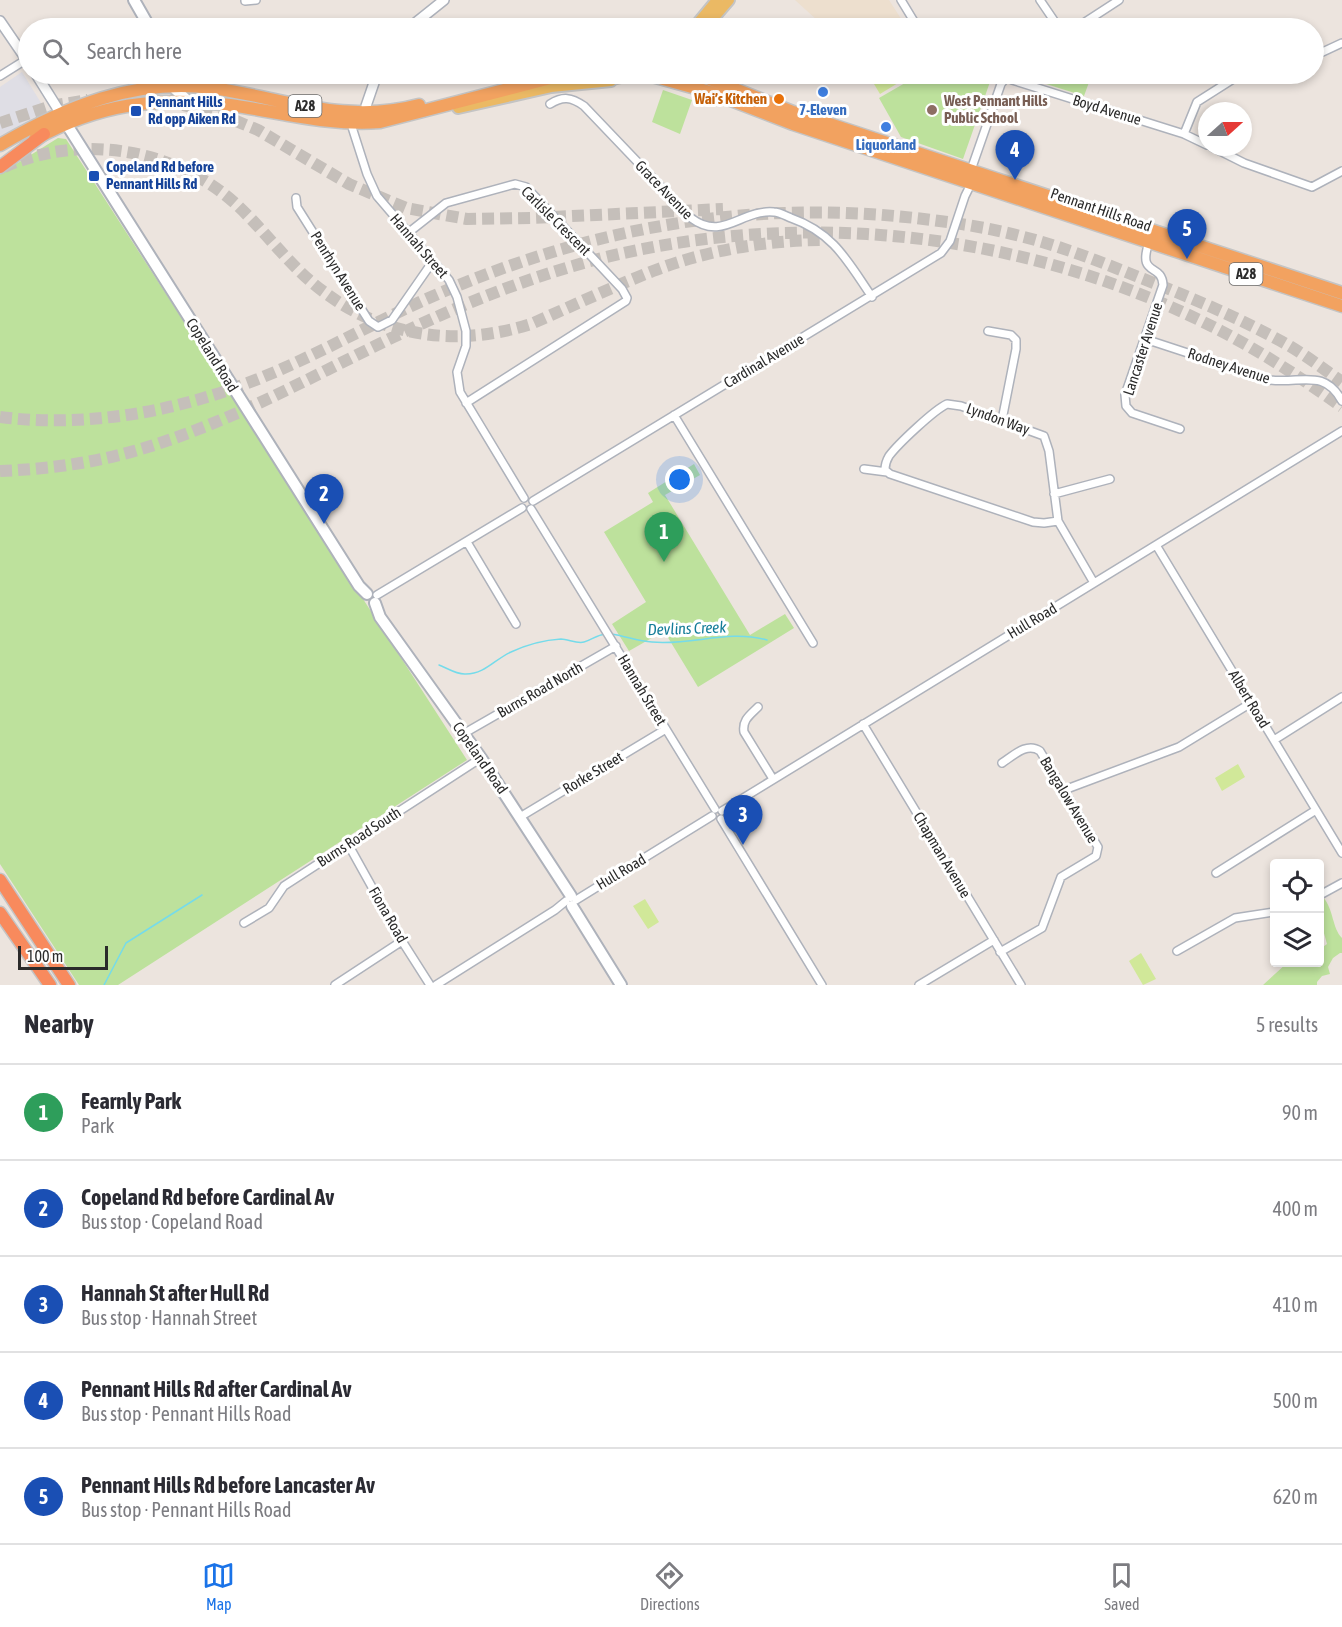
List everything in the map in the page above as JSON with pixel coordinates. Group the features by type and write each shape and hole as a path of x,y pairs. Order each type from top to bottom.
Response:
{"highway":[{"name":"A28","path":"0,159 44,134 88,102 156,84"},
{"name":"A28","path":"193,84 330,111 366,112 407,108 496,84"},
{"name":"A28","path":"0,145 64,119 135,104 188,101 230,105 319,121 351,124 389,120 528,84"},
{"name":"Pennant Hills Road","path":"681,84 710,92 793,124 970,176 1342,293"},
{"path":"696,84 710,92"},
{"name":"Pennant Hills Road","path":"731,84 793,112 1149,242 1342,306"},
{"path":"0,168 44,134"},
{"path":"0,880 69,985"},
{"path":"0,913 50,985"}],"main road":[{"path":"134,0 144,18"},
{"path":"702,18 717,0"},
{"path":"714,18 729,0"},
{"path":"725,18 738,0"},
{"path":"175,84 179,94 188,101"},
{"path":"389,120 405,120 551,87 580,84"},
{"name":"Copeland Road","path":"64,119 359,586 373,597 380,617 481,758 520,817 621,985"}],"street":[{"path":"244,1 256,0"},
{"path":"422,18 444,0"},
{"path":"901,0 912,18"},
{"path":"1040,0 1052,18"},
{"path":"1091,18 1119,0"},
{"path":"0,21 18,46"},
{"path":"1324,51 1342,43"},
{"path":"0,76 18,66"},
{"path":"42,84 64,119"},
{"path":"366,112 374,84"},
{"name":"Cardinal Avenue","path":"533,501 941,253 950,241 1001,84"},
{"name":"Boyd Avenue","path":"1033,84 1185,134 1198,140"},
{"path":"1185,134 1197,102 1225,84"},
{"name":"Grace Avenue","path":"550,104 563,98 574,99 584,106 700,225 714,229 758,214 775,212 811,224 837,246 872,297"},
{"name":"Hannah Street","path":"351,124 371,186 377,196 452,285 466,330 466,346 457,372 460,392 524,498"},
{"path":"1230,156 1312,187 1342,171"},
{"path":"965,196 970,176"},
{"name":"Carlisle Crescent","path":"408,232 446,203 521,184 630,298 466,403"},
{"name":"Penrhyn Avenue","path":"296,198 297,207 369,321 378,327 392,320 433,261"},
{"name":"Lancaster Avenue","path":"1149,242 1145,261 1150,268 1161,275 1163,282 1125,395 1126,406 1132,413 1180,429"},
{"path":"988,331 1011,334 1016,340 1002,420"},
{"name":"Rodney Avenue","path":"1145,339 1270,380 1285,382 1314,379 1326,382 1335,389 1342,401"},
{"name":"Lyndon Way","path":"1058,521 1033,522 887,472 866,469 887,460 892,452 947,404 958,405 1044,436 1049,451 1058,521 1094,583"},
{"path":"674,415 813,643"},
{"name":"Hull Road","path":"436,985 555,910 718,814 1342,431"},
{"path":"887,460 885,468 887,472"},
{"path":"1054,494 1110,479"},
{"path":"373,597 522,508 531,509 534,506 533,501 524,498 522,508"},
{"name":"Hannah Street","path":"531,509 822,985"},
{"path":"466,542 516,624"},
{"name":"Albert Road","path":"1156,545 1342,853"},
{"name":"Burns Road North","path":"463,734 614,643"},
{"path":"1274,740 1342,696"},
{"path":"1064,790 1179,747 1251,703"},
{"path":"758,707 746,719 743,725 744,732 773,779"},
{"name":"Chapman Avenue","path":"863,724 1021,985"},
{"name":"Rorke Street","path":"520,817 666,729"},
{"name":"Bangalow Avenue","path":"1000,952 1041,928 1061,877 1099,852 1040,752 1034,747 1027,748 1002,763"},
{"name":"Burns Road South","path":"244,923 269,908 284,886 481,758"},
{"path":"1216,873 1316,810"},
{"name":"Fiona Road","path":"348,844 430,985"},
{"path":"1324,893 1342,883"},
{"path":"1177,951 1235,918 1270,913"},
{"path":"335,985 402,940"},
{"path":"919,985 994,940"}],"shaded area":[{"path":"795,0 889,0 901,18 815,18"},
{"path":"18,75 18,84 29,84 46,111 0,136 0,87"}],"green space":[{"path":"874,84 896,84 880,94"},
{"name":"West Pennant Hills Public School","path":"903,84 989,84 963,159 901,137 879,98"},
{"path":"1046,84 1088,84 1084,96"},
{"path":"663,90 692,100 680,134 652,122"},
{"path":"58,138 66,139 467,760 118,985 79,985 0,864 0,174"},
{"path":"694,464 700,475 665,495 750,635 785,614 794,628 698,687 664,631 629,651 612,624 646,602 604,532 653,502 648,493"},
{"path":"1238,764 1245,777 1222,791 1215,778"},
{"path":"1324,898 1342,938 1342,953 1333,958 1328,967 1330,974 1322,976 1317,985 1263,985 1283,967 1324,967 1324,946 1327,944 1324,933"},
{"path":"645,899 659,922 648,929 633,906"},
{"path":"1141,953 1156,979 1143,985 1129,961"}],"waterway":[{"name":"Devlins Creek","path":"439,665 459,673 479,672 505,655 529,645 561,639 581,642 606,634"},
{"name":"Devlins Creek","path":"611,634 667,643 738,636 767,640"},
{"name":"Devlins Creek","path":"104,985 126,943 202,895"}],"tunnel":[{"path":"0,123 51,106 88,100"},
{"path":"183,105 219,114 258,130 349,184 406,208 467,219 723,209"},
{"path":"4,167 34,157 64,151 95,149 126,152 156,159 185,170 212,186 237,205 312,283 347,308 372,320 423,334 450,336 504,331 531,324 638,277 695,257 760,244 825,240"},
{"path":"0,417 30,420 90,419 120,416 180,404 262,377 311,356 431,297 489,273 548,253 607,237 667,225 728,217 790,213 852,213 928,220 994,230 1051,245 1111,266 1227,314 1286,344 1342,382"},
{"path":"0,471 89,462 124,454 180,436 256,405 441,315 541,276 602,258 680,242 759,234 839,233 918,239 997,251 1074,271 1149,298 1221,331 1283,367 1342,407"}],"place":[{"name":"7-Eleven","path":"823,92"},
{"name":"Wai’s Kitchen","path":"779,99"},
{"name":"West Pennant Hills Public School","path":"932,110"},
{"name":"Pennant Hills Rd opp Aiken Rd","path":"136,111"},
{"name":"Liquorland","path":"886,127"},
{"name":"Copeland Rd before Pennant Hills Rd","path":"94,176"},
{"name":"Pennant Hills Rd after Cardinal Av","path":"1015,180"},
{"name":"Pennant Hills Rd before Lancaster Av","path":"1187,259"},
{"name":"Copeland Rd before Cardinal Av","path":"324,524"},
{"name":"Fearnly Park","path":"664,562"},
{"name":"Hannah St after Hull Rd","path":"743,845"}]}
